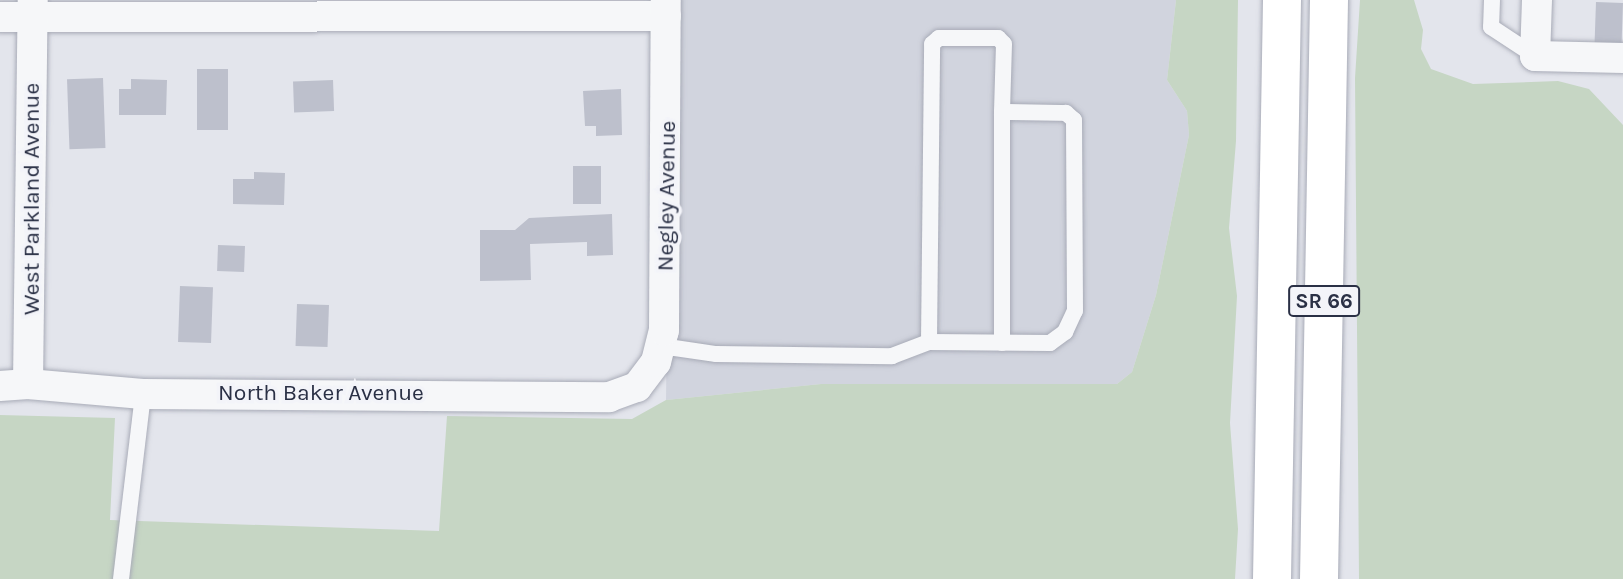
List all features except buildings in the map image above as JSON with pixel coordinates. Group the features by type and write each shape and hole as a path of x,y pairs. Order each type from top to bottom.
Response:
{"main road":[{"name":"SR 66","path":"1319,579 1329,11"},
{"name":"SR 66","path":"1272,579 1282,12"}],"street":[{"path":"1537,0 1535,56 1623,58"},
{"path":"0,17 31,7 666,8"},
{"name":"West Parkland Avenue","path":"14,385 33,108 31,7"},
{"name":"Negley Avenue","path":"639,384 656,362 661,346 667,238 666,8"},
{"name":"North Baker Avenue","path":"14,385 142,394 608,397 639,384"}],"lane":[{"path":"1492,0 1491,27 1535,56"},
{"path":"929,342 932,44 939,38 998,38 1004,44 1002,343"},
{"path":"661,346 716,354 892,356 929,342 1050,343 1065,332 1074,311 1074,120 1066,113 1002,112"},
{"path":"121,579 142,394"}],"shaded area":[{"path":"671,0 1176,0 1167,80 1187,111 1189,135 1156,295 1132,372 1117,384 821,384 666,400"}],"green space":[{"path":"1176,0 1238,0 1236,141 1229,228 1237,296 1230,423 1238,529 1235,579 0,579 0,415 115,418 110,520 439,531 447,416 632,419 666,400 821,384 1117,384 1132,372 1156,295 1189,135 1187,111 1167,80"},
{"path":"1360,0 1414,0 1423,30 1421,49 1431,69 1473,84 1558,81 1589,89 1623,125 1623,579 1359,579 1355,78"}]}
